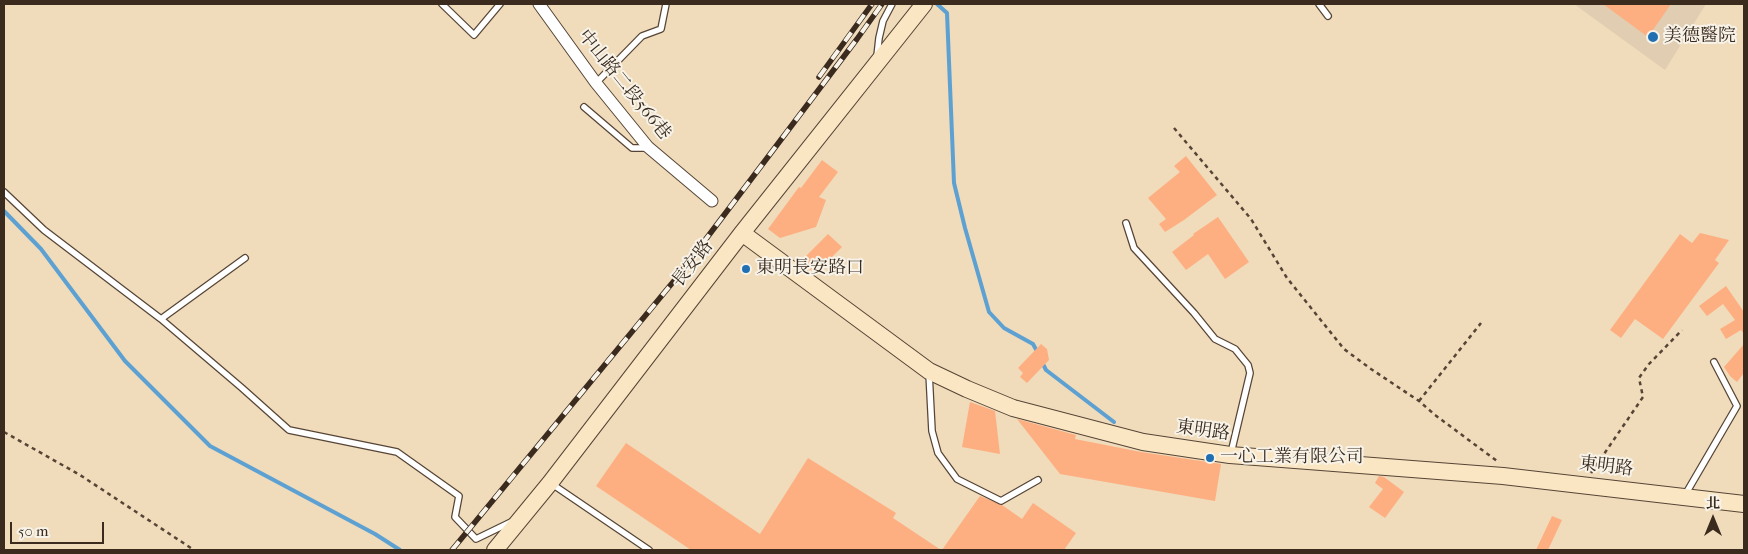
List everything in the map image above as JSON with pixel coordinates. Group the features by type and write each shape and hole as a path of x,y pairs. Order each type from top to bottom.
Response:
{"street":[{"name":"中山路二段566巷","path":"539,4 596,83 648,147 712,201"},
{"name":"長安路","path":"496,550 924,4"},
{"name":"東明路","path":"742,234 929,371 1013,408 1143,442 1230,455 1503,476 1744,504"}],"lane":[{"path":"442,4 474,35 500,4"},
{"path":"596,83 642,36 661,29 666,4"},
{"path":"877,63 878,38 882,21 892,4"},
{"path":"1319,4 1328,16"},
{"path":"584,107 632,148 648,147"},
{"path":"4,192 44,230 161,319 289,430 397,452 459,496 455,517 476,539 523,517"},
{"path":"1126,223 1134,248 1214,338 1235,349 1248,366 1250,373 1230,455"},
{"path":"161,319 244,258"},
{"path":"1684,497 1737,406 1714,362"},
{"path":"929,371 932,431 938,453 957,479 1001,501 1038,480"},
{"path":"550,483 649,550"}],"path":[{"path":"1174,128 1251,219 1287,278 1344,349 1419,401 1499,463 1503,476"},
{"path":"1419,401 1481,323"},
{"path":"1583,484 1643,397 1639,378 1649,364 1682,330"},
{"path":"4,432 80,475 194,550"}],"shaded area":[{"name":"美德醫院","path":"1574,4 1706,4 1665,70"}],"building":[{"path":"1603,4 1671,4 1648,37"},
{"path":"1186,156 1217,195 1165,232 1159,224 1166,219 1148,198 1180,172 1174,166"},
{"path":"822,160 838,172 819,197 826,200 816,227 780,238 768,229"},
{"path":"1218,217 1249,262 1225,279 1208,254 1186,270 1172,252 1193,234"},
{"path":"1700,233 1729,240 1715,260 1719,263 1663,339 1635,319 1621,338 1610,330 1680,234 1692,243"},
{"path":"828,234 842,247 815,274 801,261"},
{"path":"1726,286 1744,312 1744,334 1741,330 1726,339 1720,329 1735,320 1723,304 1707,316 1699,306"},
{"path":"1041,344 1047,349 1049,360 1027,383 1020,377 1023,373 1018,368"},
{"path":"1744,344 1744,373 1737,382 1724,367"},
{"path":"970,402 995,411 1000,454 962,447"},
{"path":"1017,419 1076,435 1075,439 1141,452 1221,464 1215,501 1060,474"},
{"path":"626,443 760,534 808,458 896,513 893,518 941,550 691,550 596,486"},
{"path":"1379,476 1384,477 1404,492 1385,518 1369,507 1383,489 1375,483"},
{"path":"980,496 1002,505 1022,519 1033,503 1076,533 1064,550 942,550"},
{"path":"1552,516 1562,520 1548,550 1536,550"}],"waterway":[{"path":"937,4 947,13 954,183 989,312 1004,328 1033,344 1038,353"},
{"path":"4,211 41,249 125,361 210,446 375,534 400,550"},
{"path":"1042,362 1046,370 1114,422"}],"railway":[{"path":"819,77 872,4"},
{"path":"452,550 678,276 882,4"}],"place":[{"name":"美德醫院","path":"1653,37"},
{"name":"東明長安路口","path":"746,269"},
{"name":"一心工業有限公司","path":"1210,458"}]}
